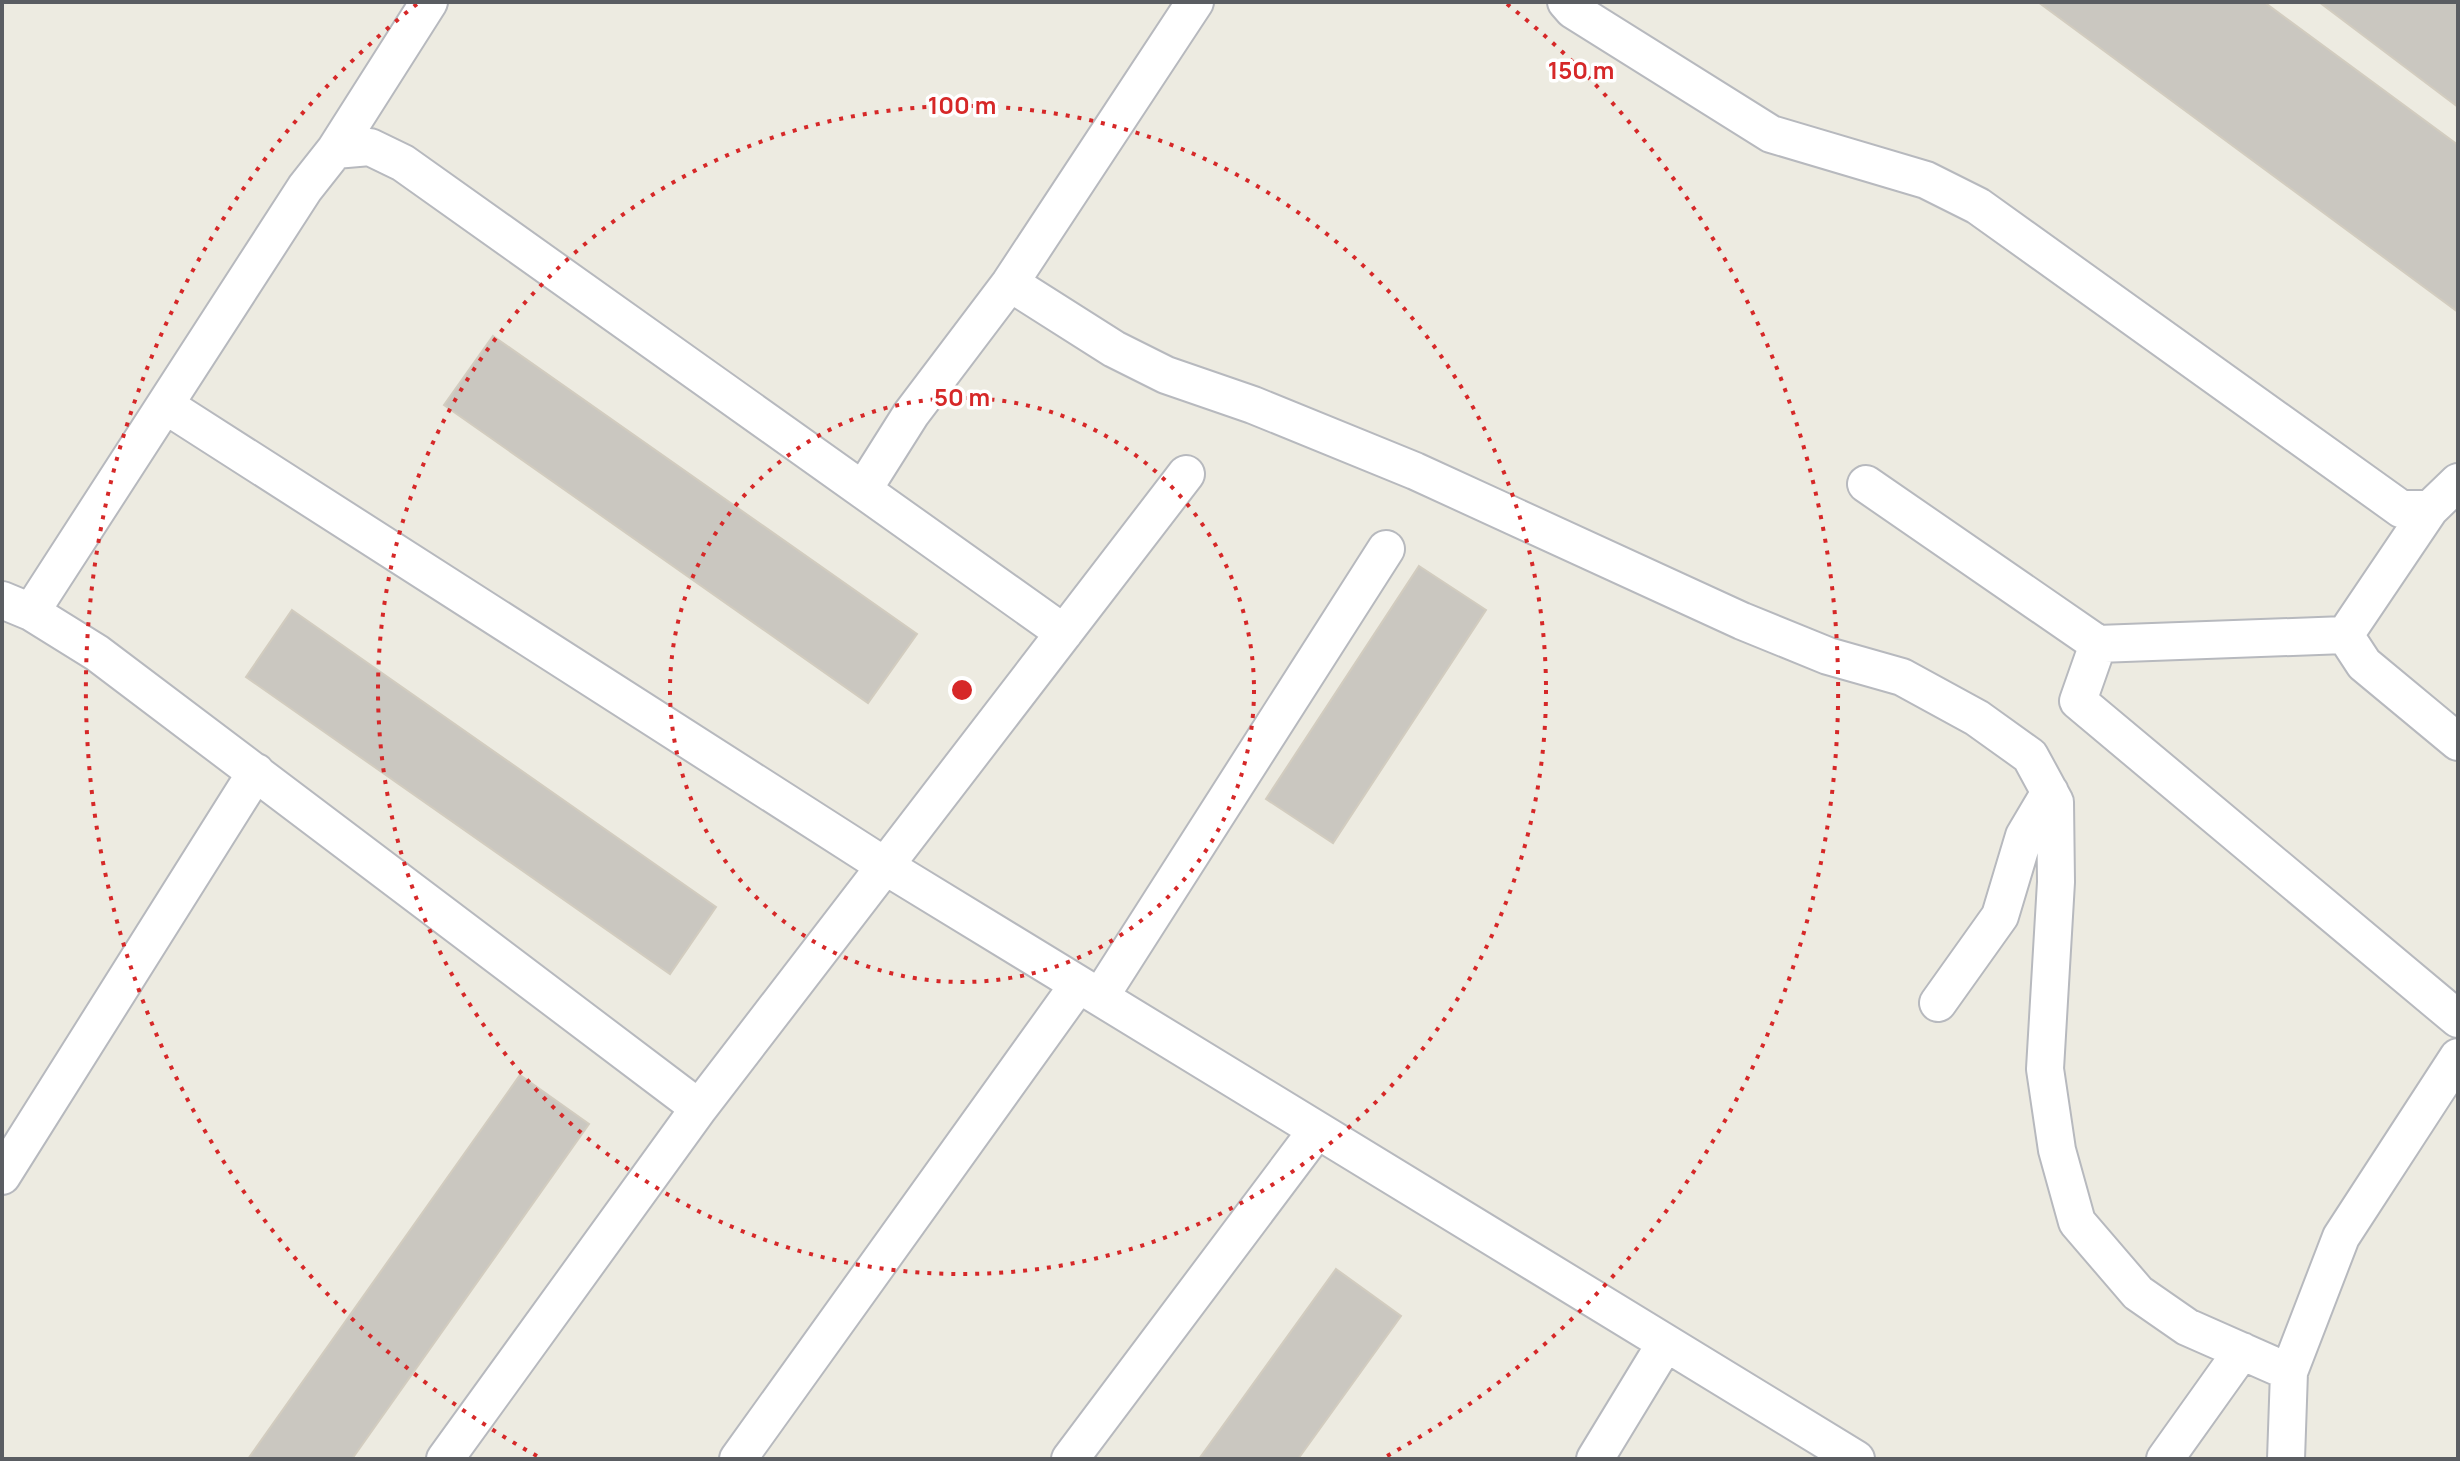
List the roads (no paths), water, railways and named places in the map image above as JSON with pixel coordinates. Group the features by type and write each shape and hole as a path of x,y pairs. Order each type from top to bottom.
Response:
{"street":[{"path":"429,2 335,150 305,188 165,405 16,606 97,653 699,1108"},
{"path":"863,490 911,414 1010,283 1195,2"},
{"path":"1566,2 1573,10 1771,134 1926,180 1978,206 2401,509 2430,509"},
{"path":"335,150 370,147 403,163 1064,633"},
{"path":"1010,283 1114,349 1166,375 1253,405 1415,471 1742,621 1828,656 1902,677 1977,718 2030,756 2055,802 2056,882 2045,1069 2057,1150 2077,1222 2138,1293 2187,1327 2289,1372"},
{"path":"165,405 885,866 1856,1459"},
{"path":"445,1459 699,1108 1186,474"},
{"path":"2345,635 2430,509 2458,482"},
{"path":"1866,484 2098,644 2345,635"},
{"path":"738,1459 1089,991 1386,549"},
{"path":"2345,635 2364,664 2458,742"},
{"path":"2098,644 2078,701 2458,1019"},
{"path":"2,1176 256,772"},
{"path":"1938,1003 2000,916 2024,836 2050,792"},
{"path":"2286,1459 2289,1372 2341,1237 2458,1057"},
{"path":"1070,1459 1317,1130"},
{"path":"1595,1459 1665,1344"},
{"path":"2165,1459 2242,1351"}]}
